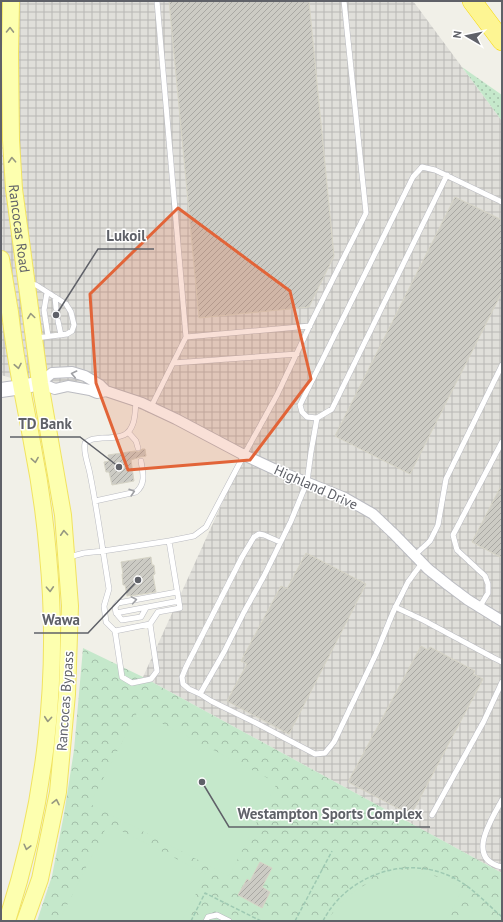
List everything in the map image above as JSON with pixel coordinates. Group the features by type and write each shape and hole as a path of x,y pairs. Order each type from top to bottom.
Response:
{"highway":[{"path":"472,1 502,41"}],"main road":[{"name":"Rancocas Road","path":"11,1 10,54 13,182 27,283 41,337 40,383"},
{"name":"Rancocas Road","path":"1,259 16,361 22,387"},
{"path":"1,390 40,383"},
{"name":"Rancocas Bypass","path":"25,921 40,879 58,792 67,686 70,606 63,515 40,383"},
{"name":"Rancocas Bypass","path":"7,921 20,877 34,818 45,751 52,670 52,613 48,556 42,501 22,387"}],"street":[{"name":"Highland Drive","path":"106,391 97,393 75,386 55,389 40,383 52,373 72,372 85,376 100,385 106,391 151,407 244,455 276,470 345,498 373,514 422,563 448,585 479,608 502,621"}],"lane":[{"path":"151,407 186,337 156,1"},
{"path":"66,558 84,553 194,536 206,527 277,395 366,213 344,1"},
{"path":"446,175 332,409 317,418 307,417 302,412 300,405 413,177 422,167 435,170 446,175 502,202"},
{"path":"27,283 36,285 66,304 71,312 74,325 72,331 67,334 41,337 47,293"},
{"path":"55,297 56,308"},
{"path":"58,320 61,334"},
{"path":"186,337 310,326"},
{"path":"173,363 297,354"},
{"path":"415,555 430,541 438,525 446,479 502,365"},
{"path":"136,401 131,429 128,432 119,436 92,438 84,443 109,589 104,606 106,622 114,631 117,647 123,664 122,677 132,683 151,679 158,671 150,624 158,612 180,608 169,541"},
{"path":"200,694 224,652 292,521 307,482 317,418"},
{"path":"128,432 136,441 138,448"},
{"path":"479,608 488,593 487,580 485,576 457,550 453,535 502,442"},
{"path":"95,501 136,492 140,489 144,480 141,461"},
{"path":"280,542 264,534 259,534 254,537 242,557 186,667 182,677 183,684 211,701 315,754 325,753 334,742 376,654 395,607 408,582 422,563"},
{"path":"178,592 118,603 115,607 116,613 122,620 141,616 146,608 179,601"},
{"path":"395,607 423,620 502,662"},
{"path":"114,631 150,624"},
{"path":"146,642 153,640"},
{"path":"117,647 123,646"},
{"path":"149,659 156,658"},
{"path":"432,815 484,720 502,682"},
{"path":"502,800 489,824 482,842 483,852 488,862 502,867"},
{"path":"206,921 208,917 217,915 229,921"}],"path":[{"path":"295,921 332,851"},
{"path":"323,921 333,905 341,896 358,883 382,871 403,868 425,868 444,873 466,885 502,917"},
{"path":"191,921 205,893 261,921"}],"highlighted area":[{"path":"178,208 290,291 311,379 250,460 128,470 96,383 90,294"}],"shaded area":[{"path":"1,1 413,1 502,121 502,873 143,677 244,455 79,382 61,382 41,387 1,375"}],"green space":[{"path":"462,67 502,95 502,121"},
{"path":"83,648 143,677 502,873 502,921 37,921 52,876 64,814 74,750"},
{"path":"138,711 277,783 229,876 90,804"},
{"path":"108,824 206,874 182,921 59,921"},
{"path":"399,873 432,875 446,880 463,889 446,921 328,921 341,903 358,889 378,879"},
{"path":"474,908 484,912 498,921 467,921"}],"building":[{"path":"169,1 309,1 334,256 309,307 199,318"},
{"path":"455,197 502,220 502,292 410,474 335,436"},
{"path":"142,449 145,449 146,456 131,460 134,481 112,485 109,472 106,472 104,462 109,461 108,455 135,451 139,452"},
{"path":"502,484 502,558 472,542"},
{"path":"306,553 366,584 289,734 227,701 247,664 241,661 281,586 287,589"},
{"path":"151,557 152,565 154,565 155,574 153,575 156,592 127,596 125,585 123,585 121,562"},
{"path":"421,646 428,650 430,647 475,671 473,674 483,679 411,815 348,782"},
{"path":"260,862 272,868 262,887 270,892 262,908 238,895 247,879 250,881"}],"place":[{"name":"Lukoil","path":"56,315"},
{"name":"TD Bank","path":"119,467"},
{"name":"Wawa","path":"138,580"},
{"name":"Westampton Sports Complex","path":"202,782"}]}
